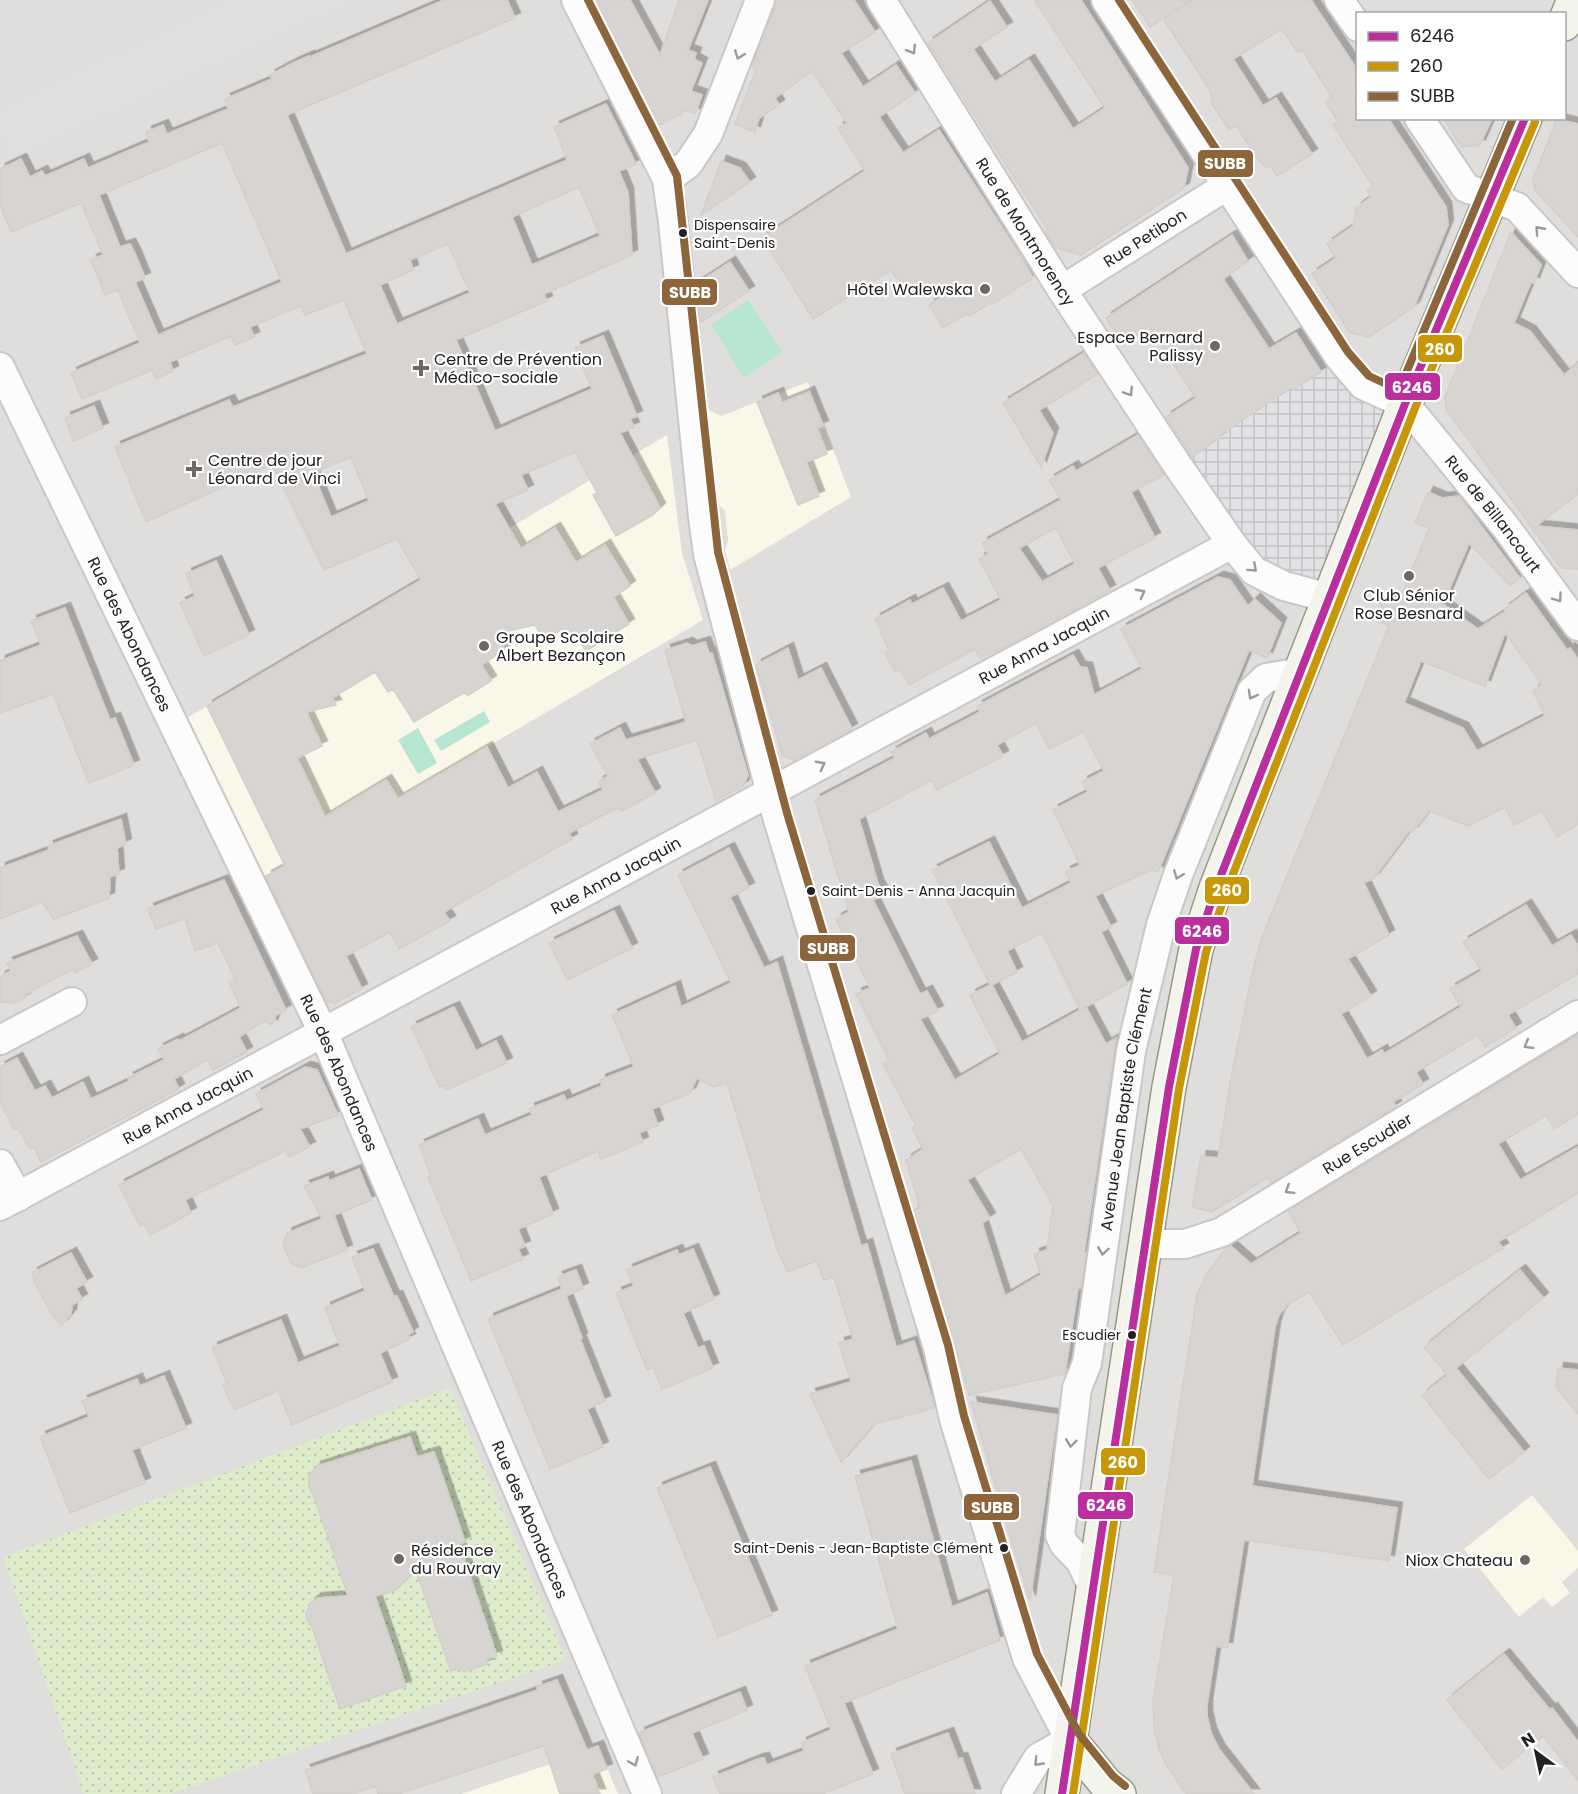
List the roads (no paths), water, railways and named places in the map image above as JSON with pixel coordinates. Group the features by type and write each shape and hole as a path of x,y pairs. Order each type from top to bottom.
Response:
{"main road":[{"path":"1566,19 1574,0"},
{"path":"1062,1794 1169,1087 1196,949 1216,888 1405,404 1524,120"},
{"path":"1070,1740 1106,1784 1119,1794"}],"street":[{"path":"576,0 667,179 708,554 770,793 938,1348 960,1440 1028,1658 1070,1740 1038,1758 1016,1794"},
{"path":"667,179 688,164 708,134 760,0"},
{"name":"Rue de Montmorency","path":"881,0 1062,291 1232,544 1254,571 1284,586 1329,598"},
{"path":"1106,0 1340,358 1363,385 1405,404"},
{"path":"1340,0 1356,24"},
{"path":"1420,120 1466,188 1517,207 1578,273"},
{"name":"Rue Petibon","path":"1062,291 1228,185"},
{"name":"Rue des Abondances","path":"0,367 323,1032 647,1794"},
{"name":"Rue de Billancourt","path":"1405,404 1505,526 1578,626"},
{"name":"Rue Anna Jacquin","path":"9,1202 1232,544"},
{"name":"Avenue Jean Baptiste Clément","path":"1093,1588 1081,1562 1064,1544 1059,1535 1077,1388 1087,1363 1131,1051 1161,925 1178,875 1252,691 1266,678 1302,672"},
{"path":"0,1040 72,1002"},
{"name":"Rue Escudier","path":"1146,1244 1185,1244 1222,1232 1578,1015"},
{"path":"0,1164 9,1202"}],"place":[{"name":"Dispensaire Saint-Denis","path":"683,233"},
{"name":"Hôtel Walewska","path":"985,289"},
{"name":"Espace Bernard Palissy","path":"1215,346"},
{"name":"Centre de Prévention Médico-sociale","path":"421,368"},
{"name":"Centre de jour Léonard de Vinci","path":"194,469"},
{"name":"Club Sénior Rose Besnard","path":"1409,576"},
{"name":"Groupe Scolaire Albert Bezançon","path":"484,646"},
{"name":"Saint-Denis - Anna Jacquin","path":"811,891"},
{"name":"Escudier","path":"1132,1335"},
{"name":"Saint-Denis - Jean-Baptiste Clément","path":"1004,1548"},
{"name":"Résidence du Rouvray","path":"399,1559"},
{"name":"Niox Chateau","path":"1525,1560"}]}
